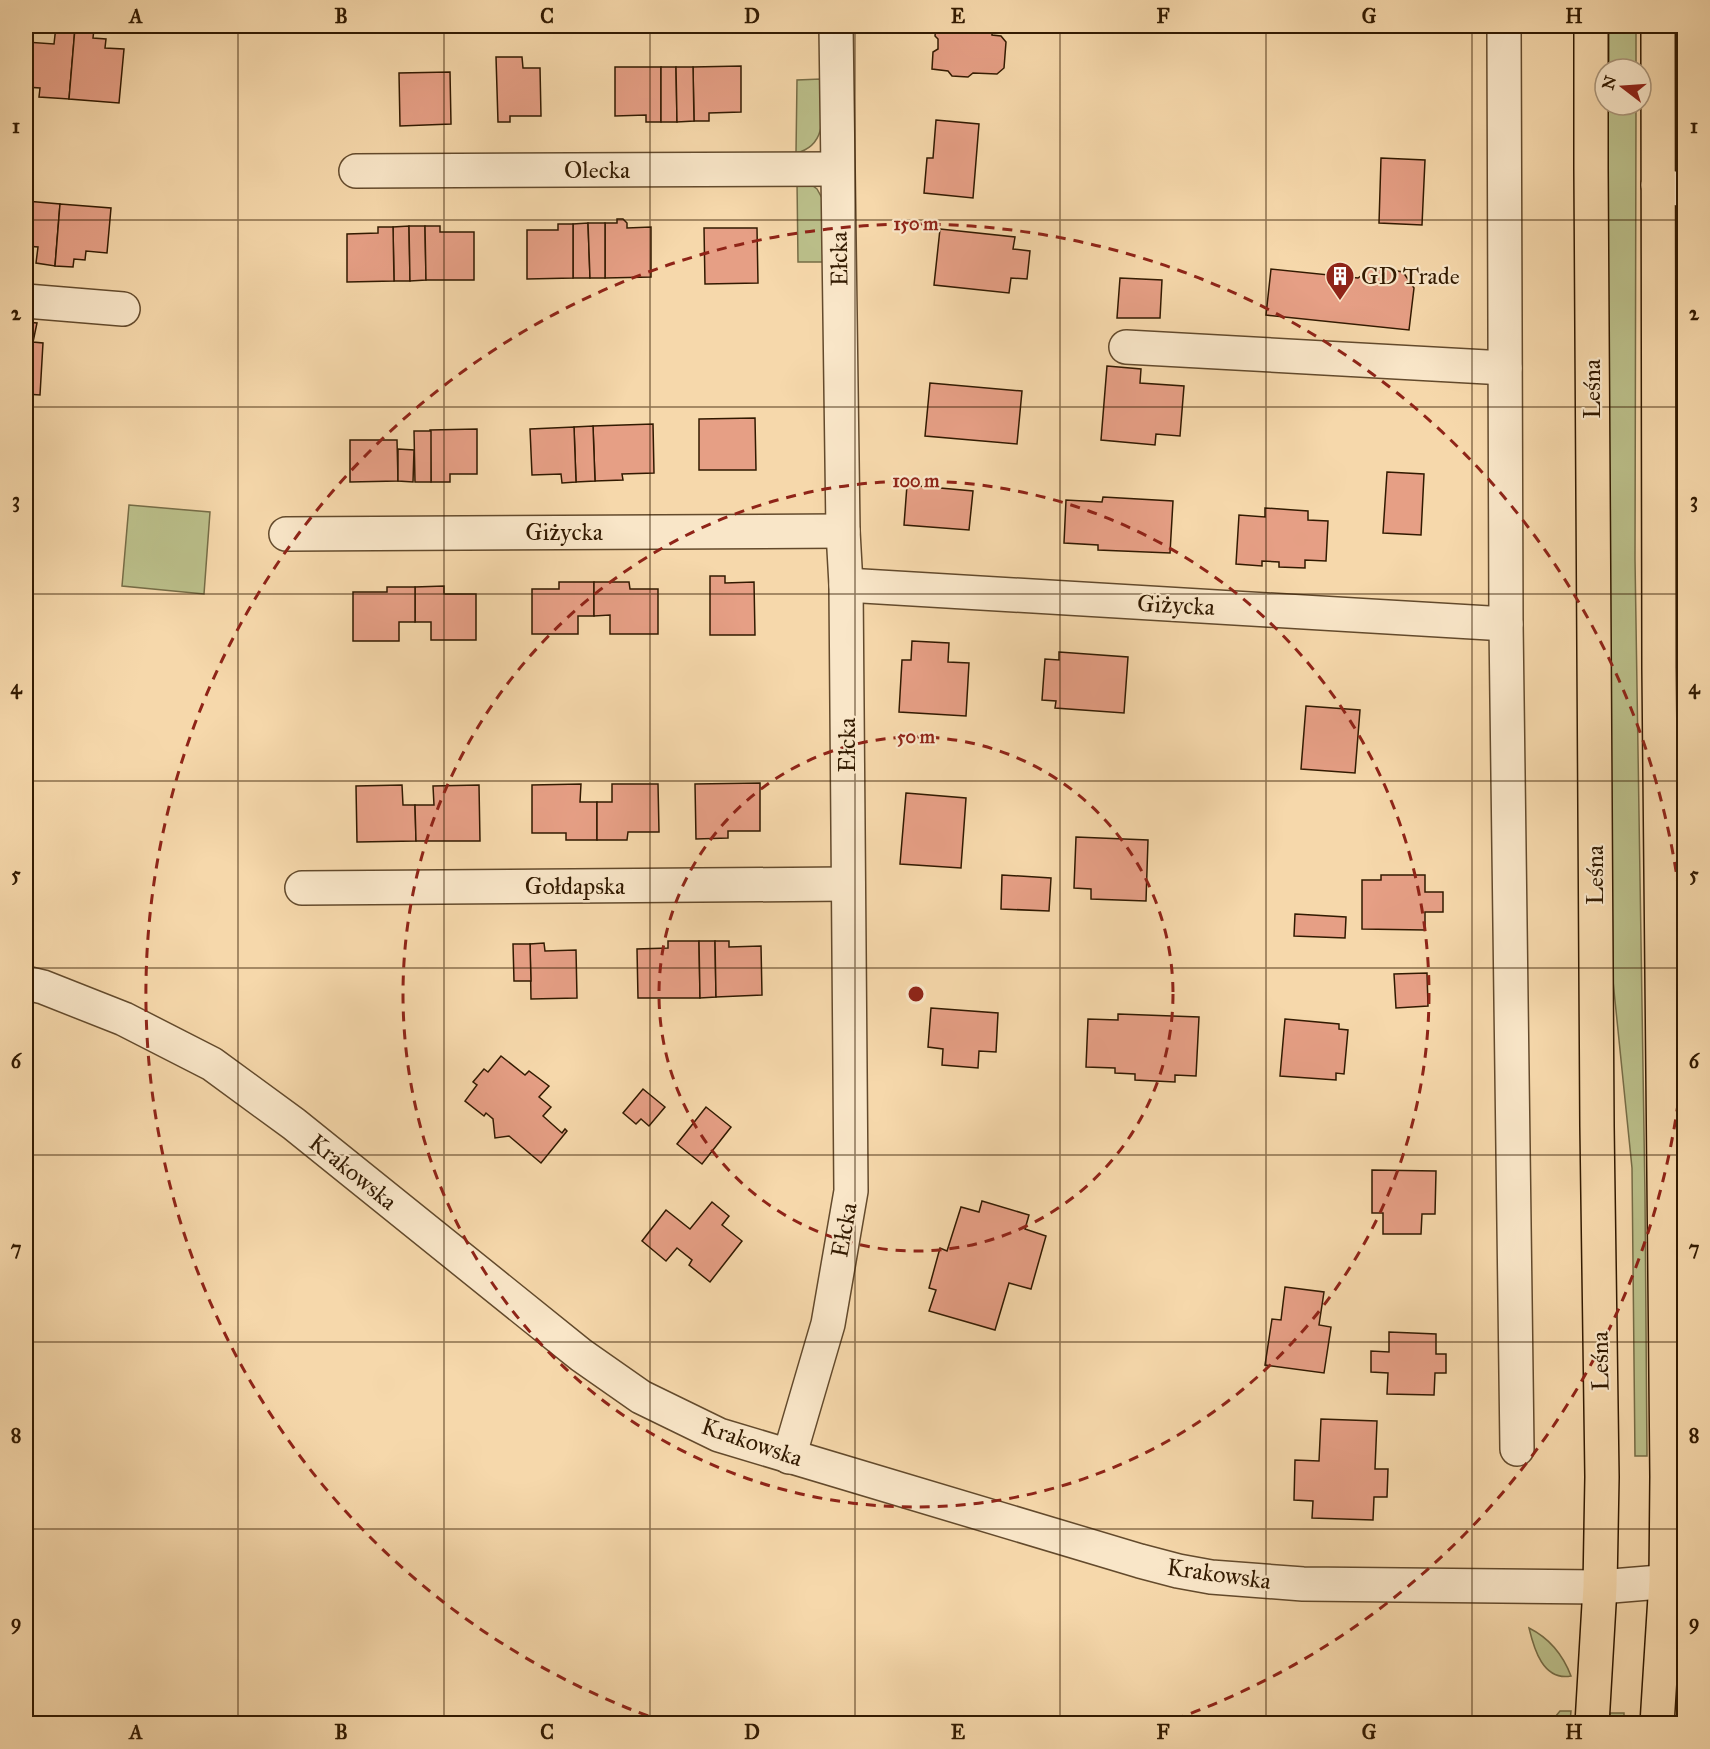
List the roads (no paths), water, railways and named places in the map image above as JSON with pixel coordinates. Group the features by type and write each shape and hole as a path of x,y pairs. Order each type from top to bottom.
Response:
{"main road":[{"name":"Leśna","path":"1591,26 1597,1114 1602,1477 1593,1724"},
{"path":"1657,1724 1675,1580 1667,1477 1659,668 1671,188 1659,26"}],"street":[{"name":"Ełcka","path":"789,1457 828,1324 851,1191 846,585 843,531 836,26"},
{"path":"1504,26 1506,624 1517,1449"},
{"name":"Olecka","path":"356,171 837,169"},
{"path":"26,301 123,309"},
{"path":"1126,347 1504,368"},
{"name":"Giżycka","path":"286,534 843,531"},
{"name":"Giżycka","path":"846,585 1506,624"},
{"name":"Gołdapska","path":"302,888 848,884"},
{"name":"Krakowska","path":"26,983 43,987 124,1019 212,1064 294,1124 580,1355 641,1397 719,1435 1140,1561 1211,1577 1303,1584 1599,1587 1675,1580"}],"place":[{"name":"GD Trade","path":"1340,302"}]}
